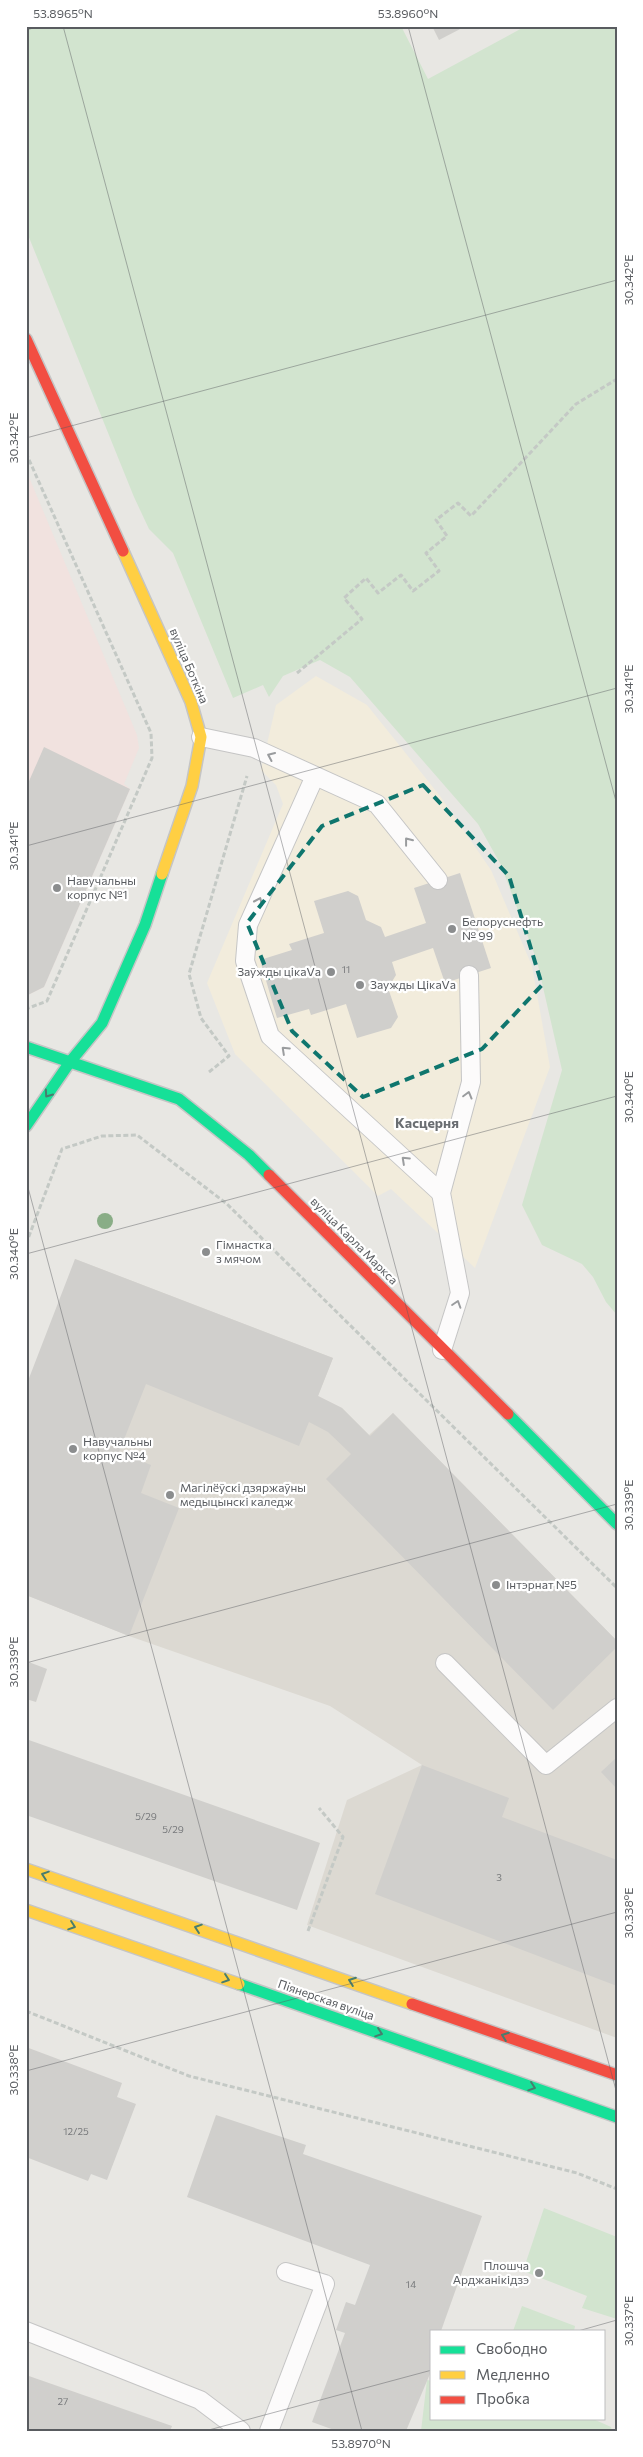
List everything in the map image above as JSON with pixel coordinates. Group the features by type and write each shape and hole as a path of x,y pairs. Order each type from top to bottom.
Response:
{"main road":[{"name":"вуліца Боткіна","path":"26,339 191,702 201,737 192,786 145,925 102,1023 70,1062 26,1126"},
{"name":"вуліца Карла Маркса","path":"26,1047 179,1099 249,1155 442,1350 614,1517"},
{"name":"Піянерская вуліца","path":"26,1869 617,2075"},
{"name":"Піянерская вуліца","path":"26,1910 617,2116"}],"lane":[{"path":"201,737 254,748 377,804 438,880"},
{"path":"315,776 248,925 245,961 270,1036 441,1193"},
{"path":"442,1350 460,1293 441,1193 471,1082 469,975"},
{"path":"445,1664 546,1765 617,1708"},
{"path":"269,2431 325,2284 286,2272"},
{"path":"26,2331 200,2400 241,2431"}],"path":[{"path":"297,673 362,619 344,598 349,593 366,578 378,593 401,575 413,591 439,571 426,553 447,536 436,520 458,502 471,516 576,404 617,379"},
{"path":"26,453 151,733 152,758 47,1001 26,1009"},
{"path":"209,1072 229,1056 201,1018 189,974 248,773"},
{"path":"26,1244 62,1150 102,1136 137,1135 227,1204 617,1588"},
{"path":"305,1940 343,1837 319,1808"},
{"path":"26,2011 189,2076 577,2173 617,2189"}],"highlighted area":[{"path":"423,785 509,876 542,985 482,1049 363,1097 292,1031 247,923 322,826"}],"shaded area":[{"path":"26,470 137,735 139,748 124,784 130,789 44,987 26,996"},
{"path":"316,676 367,705 440,796 491,870 532,966 550,1067 475,1268 391,1189 378,1196 235,1054 207,983 283,804 276,785 261,770 276,705"},
{"path":"75,1259 333,1358 318,1396 342,1408 369,1435 393,1413 617,1641 617,2038 307,1925 347,1800 422,1765 330,1706 129,1636 26,1595"}],"green space":[{"path":"26,26 401,26 428,79 526,26 617,26 617,1315 606,1302 593,1277 582,1264 542,1245 522,1205 562,1070 537,961 501,865 478,824 350,677 320,660 283,676 269,697 263,685 233,698 173,553 149,529 134,497 26,230"},
{"path":"544,2208 617,2237 617,2319 582,2308 587,2296 523,2271"},
{"path":"522,2306 575,2326 574,2330 513,2330"},
{"path":"427,2380 430,2381 430,2420 595,2420 611,2427 612,2431 421,2431"}],"building":[{"path":"432,26 466,26 439,40"},
{"name":"Навучальны корпус №1","path":"44,747 130,789 44,987 26,996 26,788"},
{"path":"460,873 491,968 445,983 433,948 392,962 396,975 388,988 398,1017 391,1028 357,1038 346,1004 311,1015 309,1009 277,1018 260,960 292,950 289,944 324,933 314,901 348,891 358,896 366,920 381,927 385,937 426,923 414,888"},
{"name":"Навучальны корпус №4","path":"75,1259 333,1358 318,1396 342,1408 370,1436 393,1413 617,1641 617,1647 553,1710 326,1479 351,1454 328,1432 309,1422 299,1446 146,1384 119,1452 151,1465 141,1493 179,1508 129,1636 26,1595 26,1386"},
{"path":"26,1661 47,1669 36,1702 26,1699"},
{"path":"26,1739 320,1843 297,1910 26,1815"},
{"path":"617,1757 617,1789 601,1772"},
{"path":"422,1765 509,1798 502,1817 617,1860 617,1986 375,1894"},
{"path":"26,2047 122,2083 117,2097 136,2104 107,2180 91,2174 88,2181 26,2157"},
{"path":"216,2115 306,2145 303,2154 482,2216 441,2330 430,2330 430,2374 406,2431 337,2431 312,2422 345,2333 336,2330 346,2302 355,2305 370,2265 187,2197"},
{"path":"26,2375 172,2426 170,2431 26,2431"}],"traffic: fast":[{"path":"26,1126 70,1062 102,1023 145,925 162,874"},
{"path":"26,1047 179,1099 249,1155 269,1175"},
{"path":"508,1414 617,1524"},
{"path":"239,1984 617,2117"}],"traffic: slow":[{"path":"123,551 191,702 201,737 192,786 162,874"},
{"path":"26,1869 412,2004"},
{"path":"26,1910 239,1984"}],"traffic: jam":[{"path":"26,339 123,551"},
{"path":"269,1175 508,1414"},
{"path":"412,2004 617,2075"}],"place":[{"name":"Навучальны корпус №1","path":"57,888"},
{"name":"Белоруснефть № 99","path":"452,929"},
{"name":"Заўжды цікаVа","path":"331,972"},
{"name":"Заужды ЦікаVа","path":"360,985"},
{"name":"Гімнастка з мячом","path":"206,1252"},
{"name":"Навучальны корпус №4","path":"73,1449"},
{"name":"Магілёўскі дзяржаўны медыцынскі каледж","path":"170,1495"},
{"name":"Інтэрнат №5","path":"496,1585"},
{"name":"Плошча Арджанікідзэ","path":"539,2273"}],"district":[{"name":"Касцерня","path":"427,1123"}]}
